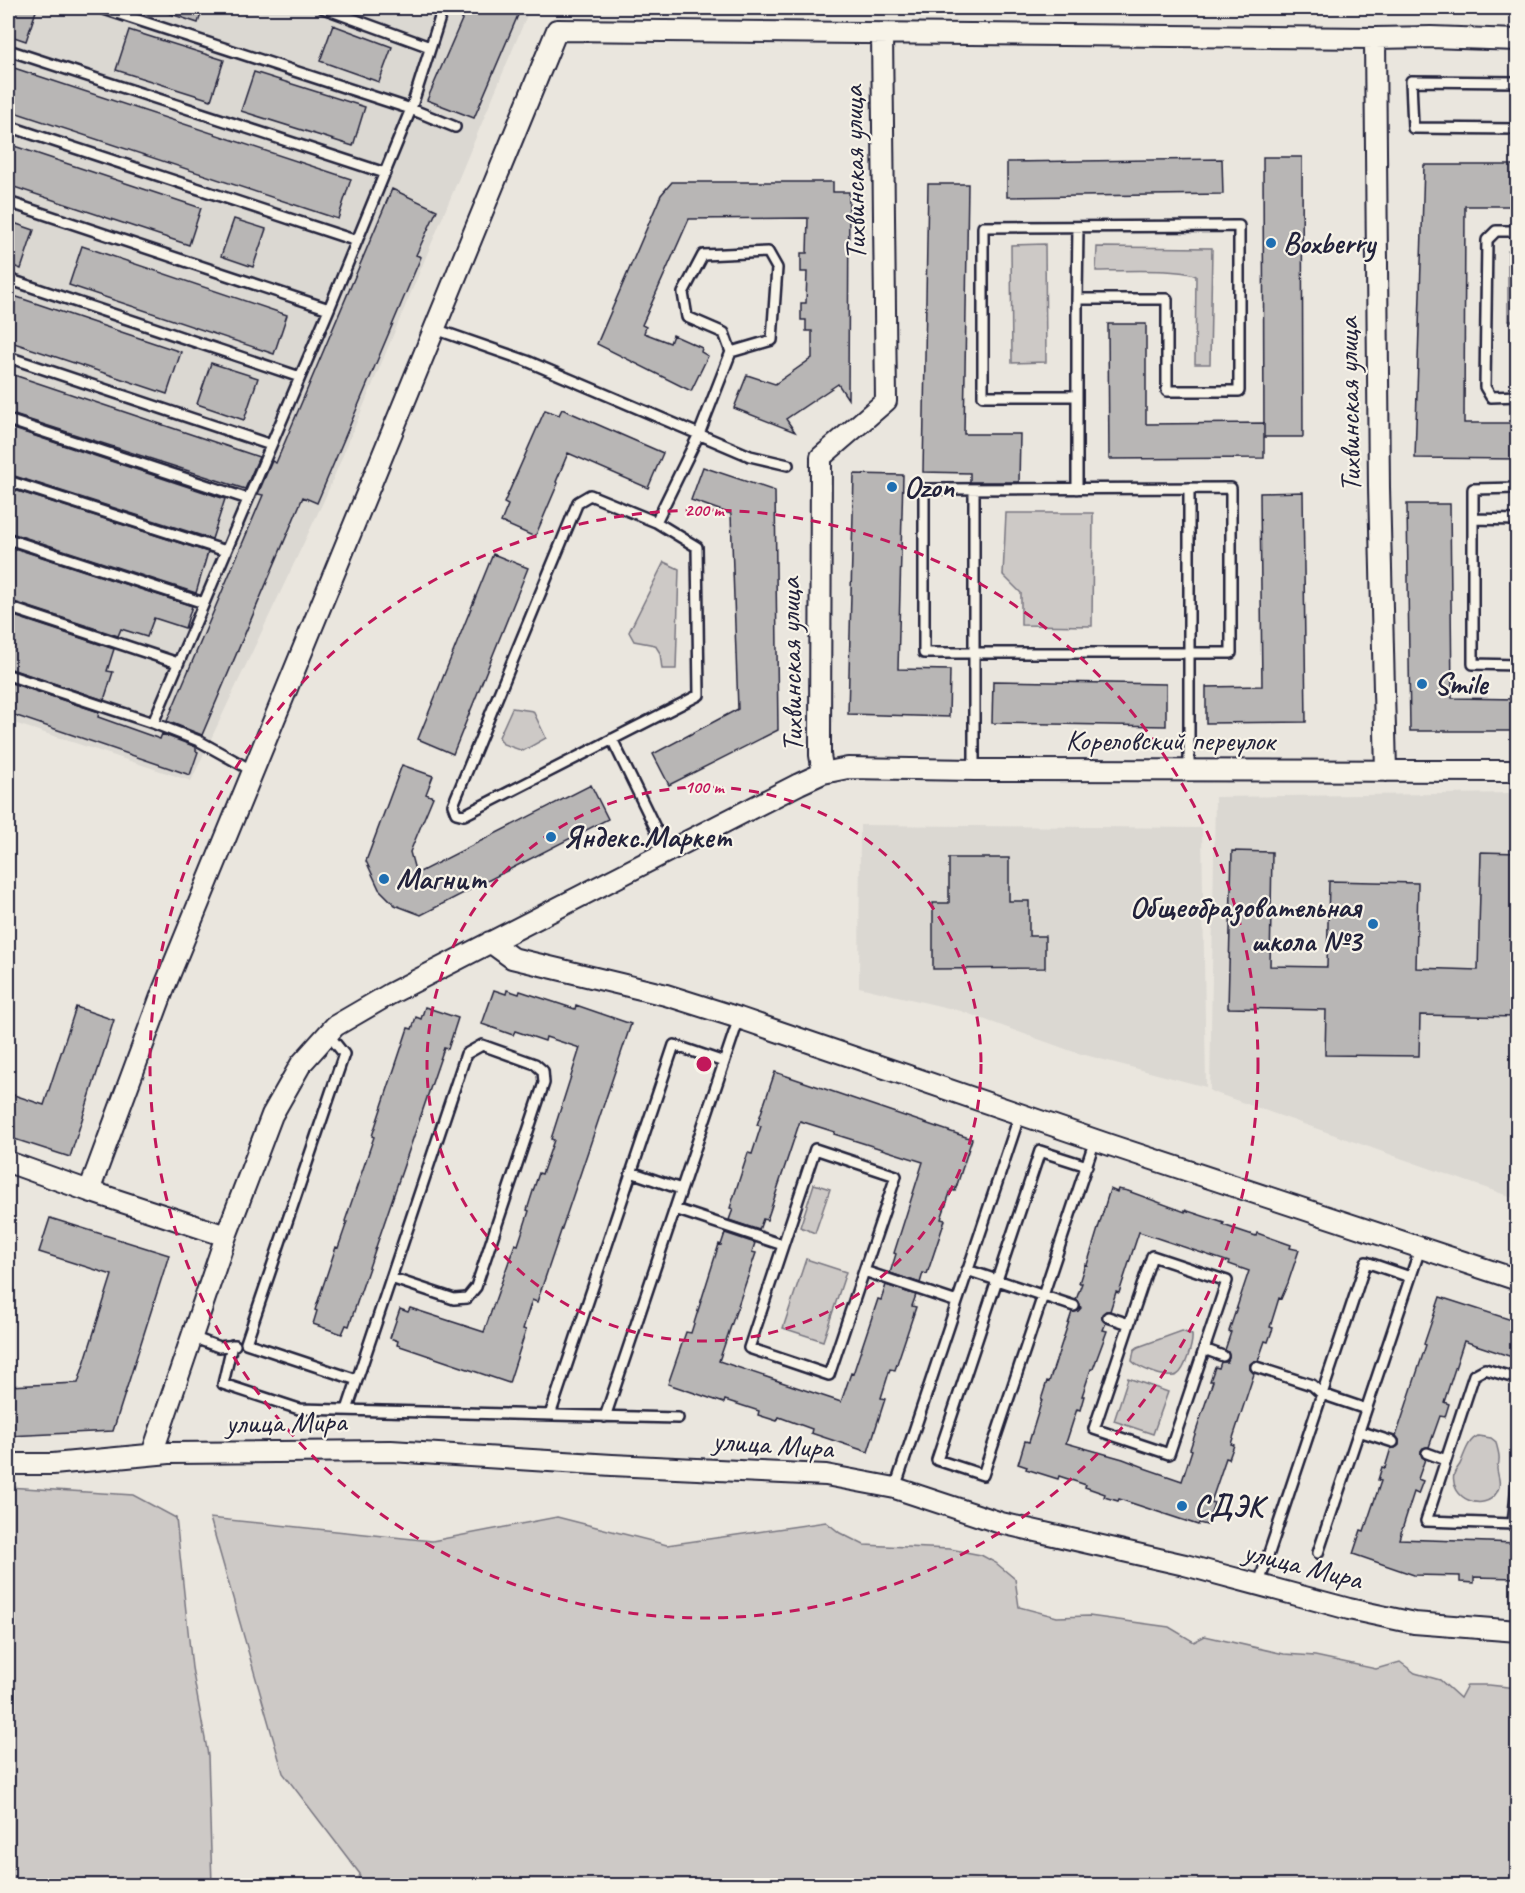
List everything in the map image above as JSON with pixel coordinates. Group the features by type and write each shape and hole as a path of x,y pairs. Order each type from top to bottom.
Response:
{"street":[{"path":"89,1191 164,988 557,30 1518,40"},
{"name":"Тихвинская улица","path":"823,773 820,755 820,457 886,400 882,34"},
{"name":"Тихвинская улица","path":"1375,38 1379,487 1386,771"},
{"name":"Кореловский переулок","path":"152,1454 226,1236 272,1115 301,1064 335,1026 390,993 823,773 848,768 1518,771"},
{"path":"490,942 512,958 666,995 739,1018 1095,1140 1518,1280"},
{"path":"8,1162 226,1236"},
{"name":"улица Мира","path":"8,1464 54,1464 152,1454 391,1451 612,1465 826,1475 895,1488 1001,1523 1185,1565 1349,1609 1414,1623 1518,1631"}],"lane":[{"path":"101,8 411,109 455,127"},
{"path":"323,8 430,47"},
{"path":"153,723 329,309 411,109 443,8"},
{"path":"8,50 385,173"},
{"path":"1518,82 1411,81 1413,128 1518,129"},
{"path":"8,126 357,241"},
{"path":"8,202 329,309"},
{"path":"1077,299 1167,299 1167,391 1239,391 1239,226 983,226 983,396 1077,396"},
{"path":"1077,489 1078,227"},
{"path":"1518,231 1496,231 1487,240 1485,387 1491,397 1518,396"},
{"path":"656,522 699,434 731,352 724,333 687,317 683,293 703,255 768,252 777,268 772,340 731,352"},
{"path":"8,279 300,377"},
{"path":"435,329 527,361 750,456 788,465"},
{"path":"8,357 271,445"},
{"path":"8,420 248,499"},
{"path":"8,481 226,550"},
{"path":"1189,488 1189,770"},
{"path":"1189,488 1231,488 1231,653 924,653 924,489 1189,488"},
{"path":"1518,488 1473,489 1473,664 1518,665"},
{"path":"974,489 974,770"},
{"path":"590,495 656,522 697,547 699,695 464,815 456,813 453,805 578,502 590,495"},
{"path":"1473,519 1518,520"},
{"path":"8,539 204,603"},
{"path":"8,607 178,663"},
{"path":"8,675 153,723 199,741 253,771"},
{"path":"612,739 668,852"},
{"path":"605,1416 739,1018"},
{"path":"246,1343 344,1054 328,1034"},
{"path":"550,1415 674,1045 724,1062"},
{"path":"347,1410 391,1278 466,1054 482,1046 536,1064 543,1071 544,1083 476,1287 467,1298 454,1299 391,1278"},
{"path":"895,1488 1020,1114"},
{"path":"1087,1166 1040,1151 937,1460 983,1475 1087,1166 1095,1140"},
{"path":"815,1149 896,1176 864,1271 829,1375 749,1348 815,1149"},
{"path":"631,1172 681,1189"},
{"path":"675,1209 783,1245"},
{"path":"1318,1553 1420,1249"},
{"path":"1152,1256 1227,1281 1169,1454 1094,1429 1129,1324 1152,1256"},
{"path":"1258,1586 1366,1262 1410,1277"},
{"path":"968,1270 1074,1306"},
{"path":"864,1271 957,1302"},
{"path":"1108,1317 1129,1324"},
{"path":"192,1337 219,1347 246,1343 357,1380"},
{"path":"232,1345 223,1384 299,1409 678,1418"},
{"path":"1204,1349 1223,1356"},
{"path":"1256,1367 1312,1385 1322,1394 1366,1409"},
{"path":"1518,1379 1485,1369 1474,1375 1426,1521 1513,1524 1518,1473"},
{"path":"1359,1431 1394,1442"},
{"path":"1427,1453 1446,1460"}],"shaded area":[{"path":"8,8 530,8 325,498 191,781 8,721"},
{"path":"831,8 1204,8 933,10"},
{"path":"1045,244 1046,362 1012,363 1011,245"},
{"path":"1097,247 1212,248 1210,364 1195,364 1196,276 1189,273 1163,271 1096,271"},
{"path":"1508,251 1517,251 1517,321 1508,321"},
{"path":"1006,513 1093,513 1092,626 1021,625 1021,593 1003,575"},
{"path":"664,562 679,569 676,669 662,669 660,653 655,645 634,641 629,632"},
{"path":"512,708 533,711 546,738 523,751 503,744 499,737"},
{"path":"1517,793 1517,1199 1210,1091 1215,797"},
{"path":"860,825 1202,828 1206,1087 1074,1052 961,1011 859,987"},
{"path":"814,1184 830,1189 815,1233 800,1227"},
{"path":"806,1259 846,1272 823,1341 783,1328"},
{"path":"1182,1331 1192,1335 1192,1339 1186,1363 1177,1375 1167,1376 1153,1372 1132,1361 1134,1350 1138,1347"},
{"path":"1128,1378 1168,1392 1153,1434 1114,1421"},
{"path":"1478,1436 1491,1438 1496,1442 1499,1456 1498,1489 1491,1499 1484,1502 1476,1502 1462,1496 1454,1483 1454,1474 1469,1444"},
{"path":"8,1487 133,1495 176,1518 192,1668 208,1755 212,1885 8,1885"},
{"path":"557,1517 667,1545 826,1522 840,1533 864,1545 950,1549 981,1555 996,1563 1015,1579 1019,1607 1057,1617 1089,1616 1169,1627 1194,1642 1205,1636 1284,1654 1315,1656 1376,1669 1400,1662 1415,1673 1440,1680 1460,1698 1467,1685 1517,1688 1517,1885 357,1885 360,1874 283,1773 210,1518 432,1541"}],"building":[{"path":"8,8 37,8 26,41 8,35"},
{"path":"160,8 203,8 198,23 159,10"},
{"path":"467,8 521,8 474,118 427,100"},
{"path":"333,25 392,47 379,82 320,61"},
{"path":"129,30 224,60 211,100 116,70"},
{"path":"8,66 351,179 338,219 8,110"},
{"path":"254,72 365,107 353,146 241,111"},
{"path":"8,144 201,208 189,245 8,185"},
{"path":"1263,157 1302,157 1303,437 1264,437"},
{"path":"1222,159 1223,194 1007,197 1007,162"},
{"path":"1424,165 1518,165 1518,206 1465,206 1464,423 1518,423 1518,459 1415,458"},
{"path":"672,182 833,182 833,192 849,192 848,399 838,384 786,419 795,432 734,408 747,375 775,384 812,358 812,331 806,331 806,320 801,320 801,303 806,303 807,272 801,272 801,253 807,253 808,218 689,219 642,325 646,327 644,333 670,343 673,335 702,348 701,352 708,356 691,391 597,344 661,195"},
{"path":"928,184 968,184 964,434 1020,434 1019,482 970,482 970,473 923,472"},
{"path":"392,189 437,210 416,255 421,257 317,503 303,497 202,735 167,721 263,495 258,494 272,461 276,463"},
{"path":"234,219 266,229 253,267 221,256"},
{"path":"8,221 34,230 21,269 8,264"},
{"path":"82,246 287,315 274,354 69,285"},
{"path":"8,294 181,352 167,394 8,341"},
{"path":"1108,324 1146,324 1146,424 1264,423 1264,458 1109,459"},
{"path":"211,363 258,378 244,420 197,404"},
{"path":"8,373 259,457 245,489 8,413"},
{"path":"562,409 663,453 648,488 568,453 535,537 501,522 508,505 504,503 545,410 559,415"},
{"path":"8,427 225,499 212,539 8,474"},
{"path":"703,467 775,491 778,730 669,785 653,754 738,709 731,514 691,500"},
{"path":"854,474 903,475 898,669 950,670 949,717 848,714"},
{"path":"8,488 208,552 196,593 8,532"},
{"path":"1303,492 1306,722 1206,723 1206,687 1262,686 1260,493"},
{"path":"1407,504 1450,504 1452,698 1518,699 1518,731 1410,731"},
{"path":"8,546 192,606 185,628 154,618 147,637 121,629 118,636 8,600"},
{"path":"493,554 528,568 453,754 418,739"},
{"path":"8,614 114,649 107,671 113,672 104,700 8,668"},
{"path":"993,681 1166,684 1166,726 992,723"},
{"path":"8,682 99,712 98,717 160,739 162,734 196,747 198,752 190,775 8,713"},
{"path":"402,765 433,776 426,794 433,797 410,852 416,874 591,785 608,819 421,915 395,905 379,889 366,861"},
{"name":"Общеобразовательная школа №3","path":"1232,851 1272,852 1270,966 1327,967 1329,881 1418,883 1416,968 1478,970 1481,852 1518,853 1518,1017 1420,1015 1419,1056 1325,1055 1326,1010 1228,1008"},
{"path":"949,858 1009,858 1009,901 1029,901 1029,936 1045,936 1045,968 933,969 933,903 949,903"},
{"path":"494,990 506,994 507,990 519,994 520,991 575,1009 576,1005 631,1024 537,1302 532,1300 523,1329 526,1330 509,1383 397,1345 398,1341 390,1338 400,1309 408,1312 410,1308 484,1332 515,1244 518,1245 539,1173 542,1174 554,1140 551,1139 580,1048 546,1037 545,1041 515,1031 513,1035 482,1024"},
{"path":"76,1007 114,1020 70,1157 8,1137 8,1093 44,1105"},
{"path":"425,1007 458,1018 448,1049 444,1048 349,1326 346,1325 342,1334 313,1324 317,1311 315,1310 347,1222 345,1221 408,1028 412,1029 416,1017 421,1019"},
{"path":"775,1072 972,1139 955,1191 951,1190 941,1219 945,1220 927,1274 923,1273 920,1283 890,1273 896,1254 894,1253 923,1162 834,1134 835,1132 800,1121 767,1220 763,1219 759,1230 729,1220 733,1209 730,1208 748,1153 752,1154 761,1126 757,1125"},
{"path":"1110,1189 1117,1192 1118,1189 1128,1191 1256,1236 1257,1233 1299,1250 1288,1283 1281,1299 1279,1298 1268,1342 1265,1341 1258,1361 1250,1364 1250,1369 1254,1374 1231,1444 1234,1445 1229,1459 1226,1458 1211,1502 1214,1503 1207,1525 1199,1523 1198,1525 1119,1499 1118,1501 1104,1497 1105,1494 1085,1487 1086,1485 1059,1476 1058,1479 1026,1469 1027,1467 1018,1464 1025,1441 1029,1442 1047,1381 1049,1382 1072,1312 1081,1308 1076,1300 1085,1264 1087,1265","holes":["1139,1232 1229,1262 1229,1264 1249,1271 1229,1331 1231,1332 1225,1350 1229,1358 1227,1362 1221,1362 1219,1368 1215,1367 1210,1381 1213,1381 1190,1449 1192,1450 1182,1481 1123,1459 1066,1443 1077,1409 1080,1410 1091,1369 1093,1369 1107,1331 1103,1330 1106,1323 1102,1319 1102,1314 1110,1311 1116,1292 1119,1293"]},
{"path":"50,1218 169,1255 113,1431 8,1436 8,1386 78,1383 112,1275 39,1252"},
{"path":"725,1233 755,1243 752,1252 756,1253 719,1361 841,1402 851,1373 853,1374 878,1299 881,1300 886,1285 916,1295 912,1306 916,1307 895,1370 890,1369 881,1398 885,1399 868,1452 811,1433 812,1429 779,1417 777,1421 758,1415 759,1411 725,1400 724,1403 668,1384 686,1332 691,1333 719,1244 721,1245"},
{"path":"1440,1297 1518,1322 1518,1359 1464,1341 1444,1402 1449,1404 1445,1417 1440,1416 1429,1447 1421,1451 1425,1459 1418,1479 1423,1481 1418,1494 1414,1492 1399,1539 1518,1543 1518,1578 1474,1577 1474,1583 1460,1582 1460,1576 1414,1575 1353,1554 1361,1530 1364,1531 1381,1481 1378,1480 1382,1467 1385,1468 1391,1448 1399,1445 1396,1436"}],"place":[{"name":"Boxberry","path":"1271,243"},
{"name":"Ozon","path":"892,487"},
{"name":"Smile","path":"1422,684"},
{"name":"Яндекс.Маркет","path":"551,837"},
{"name":"Магнит","path":"384,879"},
{"name":"Общеобразовательная школа №3","path":"1373,924"},
{"name":"СДЭК","path":"1182,1506"}]}
